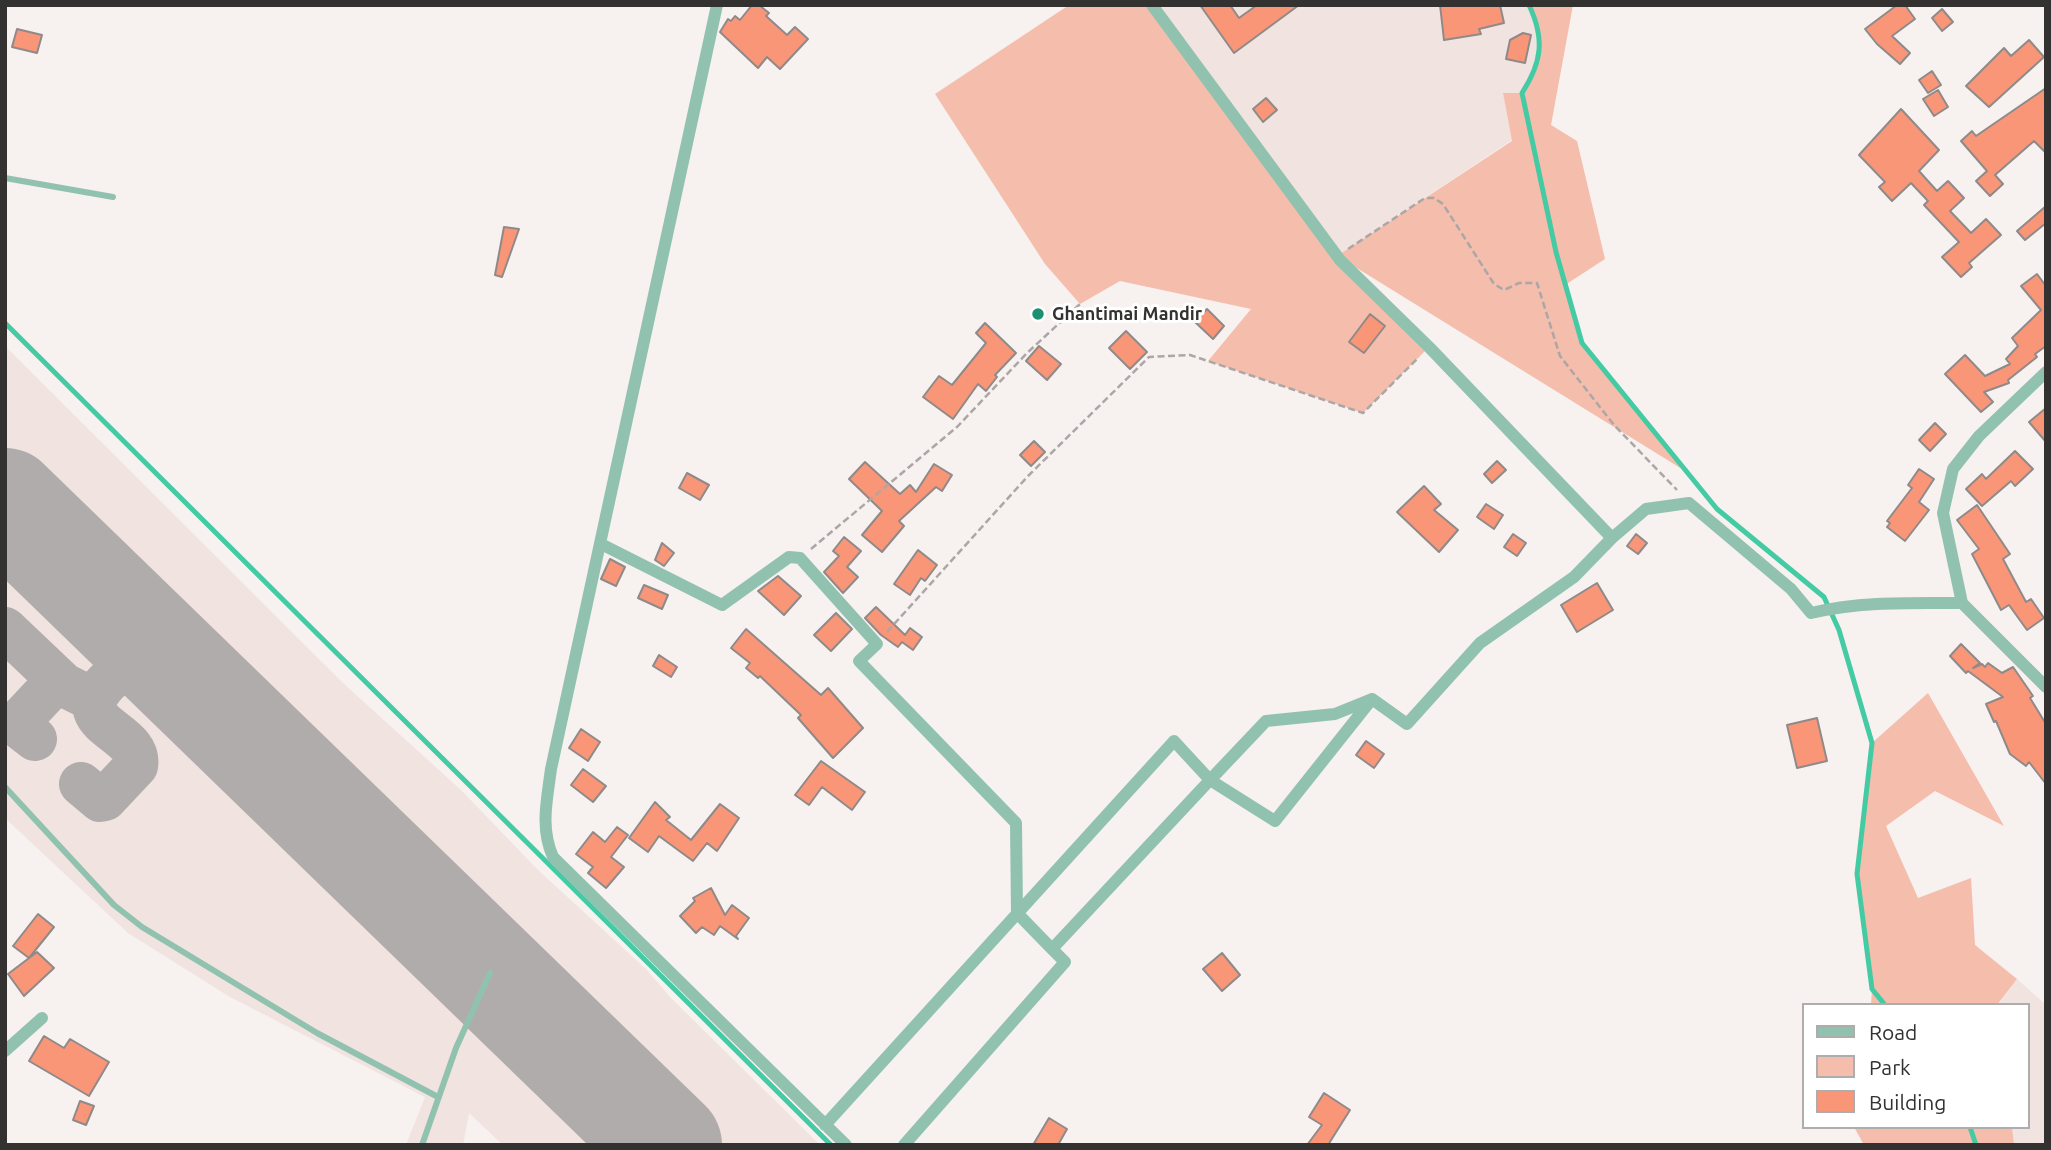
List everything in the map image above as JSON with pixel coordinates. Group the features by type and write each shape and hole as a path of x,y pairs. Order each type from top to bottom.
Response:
{"street":[{"path":"717,5 551,769 544,820 545,840 553,857 846,1145"},
{"path":"1152,5 1337,256 1429,347 1612,538"},
{"path":"2046,372 1979,436 1953,470 1943,513 1962,603 2046,687"},
{"path":"1372,699 1407,724 1480,643 1574,577 1612,538 1646,509 1689,503 1791,589 1811,614 1841,606 1962,603"},
{"path":"601,544 722,605 789,557 800,558 877,643 859,661 1016,823 1017,913 1065,962 904,1145"},
{"path":"825,1125 1174,741 1210,780 1275,821 1372,699"},
{"path":"1052,949 1266,721 1335,714 1372,699"},
{"path":"5,1052 42,1018"}],"lane":[{"path":"5,178 113,197"},
{"path":"5,787 114,905 142,927 317,1033 438,1097"},
{"path":"422,1145 456,1048 491,973"}],"path":[{"path":"1337,256 1425,198 1434,198 1443,204 1494,284 1504,290 1519,283 1537,283 1560,356 1615,425 1689,503"},
{"path":"800,558 957,427 1027,353 1080,304"},
{"path":"877,643 1028,476 1149,357 1190,355 1363,413 1429,347"}],"shaded area":[{"path":"1152,5 1529,5 1539,26 1537,69 1522,93 1503,93 1512,140 1337,256"},
{"path":"5,346 343,683 462,791 538,870 646,969 672,999 820,1145 503,1145 469,1113 463,1145 406,1145 425,1097 230,997 128,933 5,818"},
{"path":"2017,979 2046,1005 2046,1145 2014,1145 2012,1129 2030,1129 2030,1003 1999,1003"}],"green space":[{"path":"1069,5 1152,5 1337,256 1512,141 1503,93 1522,93 1534,71 1539,50 1537,29 1529,5 1573,5 1551,125 1577,141 1605,259 1565,285 1582,343 1682,469 1339,257 1429,347 1363,413 1208,361 1251,309 1120,281 1080,304 1045,264 935,94"},
{"path":"1928,693 2004,826 1935,791 1886,826 1918,898 1971,878 1975,945 2017,979 1999,1003 1871,1003 1872,989 1857,874 1872,743"},
{"path":"1855,1129 2012,1129 2014,1145 1864,1145"}],"building":[{"path":"752,5 759,5 769,13 766,16 787,35 795,27 808,39 780,69 767,57 758,68 720,32 728,19 731,21 735,16 740,20"},
{"path":"1200,5 1230,5 1239,18 1257,5 1299,5 1234,53"},
{"path":"1440,5 1500,5 1504,23 1479,29 1481,34 1444,40"},
{"path":"1897,5 1905,5 1915,19 1892,36 1910,53 1900,64 1877,44 1865,29"},
{"path":"1942,9 1953,22 1942,31 1932,18"},
{"path":"17,29 42,35 37,53 12,47"},
{"path":"1523,33 1531,35 1525,63 1506,59 1510,40"},
{"path":"2029,40 2044,57 1989,107 1966,86 2004,48 2011,56"},
{"path":"1932,71 1941,85 1928,93 1919,80"},
{"path":"2046,88 2046,153 2034,141 1995,175 2003,184 1990,196 1976,181 1987,171 1961,141 1972,131 1976,136"},
{"path":"1938,90 1948,107 1934,116 1923,99"},
{"path":"1266,98 1277,110 1263,122 1253,109"},
{"path":"1901,109 1939,150 1919,171 1937,191 1948,181 1964,198 1950,211 1971,233 1986,219 2001,235 1969,263 1972,267 1961,277 1942,257 1959,242 1924,205 1928,201 1911,183 1892,201 1879,187 1885,182 1859,155"},
{"path":"2046,206 2046,223 2025,240 2017,231"},
{"path":"504,227 519,229 502,277 495,275"},
{"path":"2037,274 2046,286 2046,346 2035,354 2037,357 2008,380 2009,383 1984,392 1993,402 1981,412 1945,374 1965,355 1985,376 2010,364 2006,359 2018,346 2012,338 2041,310 2021,286"},
{"path":"1207,309 1224,326 1213,339 1195,322"},
{"path":"1370,314 1385,326 1364,353 1349,342"},
{"path":"985,323 1016,353 995,375 997,377 986,391 978,384 953,419 923,397 939,376 952,385 986,343 976,333"},
{"path":"1126,331 1147,352 1130,369 1109,348"},
{"path":"1039,346 1061,364 1047,380 1026,361"},
{"path":"2046,408 2046,442 2029,422"},
{"path":"1935,423 1946,434 1930,451 1919,440"},
{"path":"1034,441 1045,452 1031,466 1020,455"},
{"path":"2015,451 2033,469 2015,486 2011,481 1982,506 1966,489 1982,474 1986,479"},
{"path":"1497,461 1506,470 1492,483 1484,474"},
{"path":"865,462 900,494 910,485 916,492 934,464 952,475 942,491 936,487 899,521 904,526 882,552 862,535 882,511 849,479"},
{"path":"1919,469 1934,479 1919,502 1929,510 1905,541 1887,527 1890,523 1887,521 1912,488 1908,485"},
{"path":"687,473 709,485 700,500 679,488"},
{"path":"1424,486 1441,504 1434,510 1458,530 1439,552 1397,512"},
{"path":"1486,504 1503,515 1494,529 1477,517"},
{"path":"1977,505 2010,554 2003,559 2026,602 2031,599 2044,618 2027,630 2009,605 2001,610 1972,554 1979,549 1957,520"},
{"path":"1513,534 1526,543 1517,556 1504,547"},
{"path":"1636,534 1647,543 1638,554 1627,546"},
{"path":"844,537 861,551 847,567 858,577 843,593 824,572 839,556 833,551"},
{"path":"662,543 674,553 664,566 655,560"},
{"path":"918,550 937,565 925,581 921,578 910,595 894,584"},
{"path":"610,559 625,567 616,586 601,579"},
{"path":"778,576 801,596 784,615 758,591"},
{"path":"1597,583 1613,610 1577,632 1561,605"},
{"path":"644,585 668,595 662,609 638,598"},
{"path":"876,607 905,635 910,628 922,637 913,650 902,642 898,647 881,635 865,618"},
{"path":"836,613 852,629 831,651 814,635"},
{"path":"746,629 821,695 828,688 863,728 833,758 798,718 801,715 760,676 758,678 746,668 750,663 731,648"},
{"path":"1961,644 1980,663 1973,668 1982,664 1985,667 1988,663 2002,673 2013,667 2033,696 2030,698 2046,724 2046,784 2029,762 2026,766 2010,754 1996,721 1994,722 1986,704 2003,697 1968,671 1966,673 1950,656"},
{"path":"659,655 677,667 671,677 653,666"},
{"path":"1817,718 1827,761 1797,768 1787,725"},
{"path":"581,729 600,742 588,761 569,748"},
{"path":"1366,741 1384,754 1374,768 1356,755"},
{"path":"821,761 865,792 852,810 822,787 809,805 795,795"},
{"path":"583,769 606,786 593,802 571,785"},
{"path":"655,802 670,817 666,820 691,840 720,804 739,818 717,851 707,843 693,861 659,836 648,852 629,838"},
{"path":"617,827 628,835 611,857 624,867 606,888 588,873 593,867 576,854 593,832 605,842"},
{"path":"711,888 725,915 732,905 749,918 736,936 738,939 720,926 714,935 702,927 696,933 680,916 695,901 693,898"},
{"path":"38,914 54,927 29,958 13,946"},
{"path":"37,952 54,968 24,996 8,974"},
{"path":"1222,953 1240,975 1222,991 1203,969"},
{"path":"44,1036 64,1048 70,1039 109,1062 89,1096 29,1061"},
{"path":"1324,1093 1350,1110 1328,1145 1307,1145 1322,1125 1309,1117"},
{"path":"80,1101 94,1106 86,1125 73,1120"},
{"path":"1049,1118 1067,1129 1058,1145 1033,1145"}],"waterway":[{"path":"1529,5 1537,29 1539,50 1534,71 1522,93 1556,252 1582,343 1717,509 1824,597 1839,630 1872,743 1857,874 1872,989 1883,1003"},
{"path":"5,323 831,1145"},
{"path":"1971,1129 1976,1145"}],"taxiway":[{"path":"122,668 129,650 130,625"},
{"path":"5,629 64,685"},
{"path":"81,784 100,800 105,799 136,766 135,754 128,743 99,717 94,707 97,695 117,673 131,666 145,663 171,664"},
{"path":"35,739 22,729 21,719 52,686 64,685 84,695 98,691"}],"runway":[{"path":"5,503 667,1145"}],"place":[{"name":"Ghantimai Mandir","path":"1038,314"}]}
